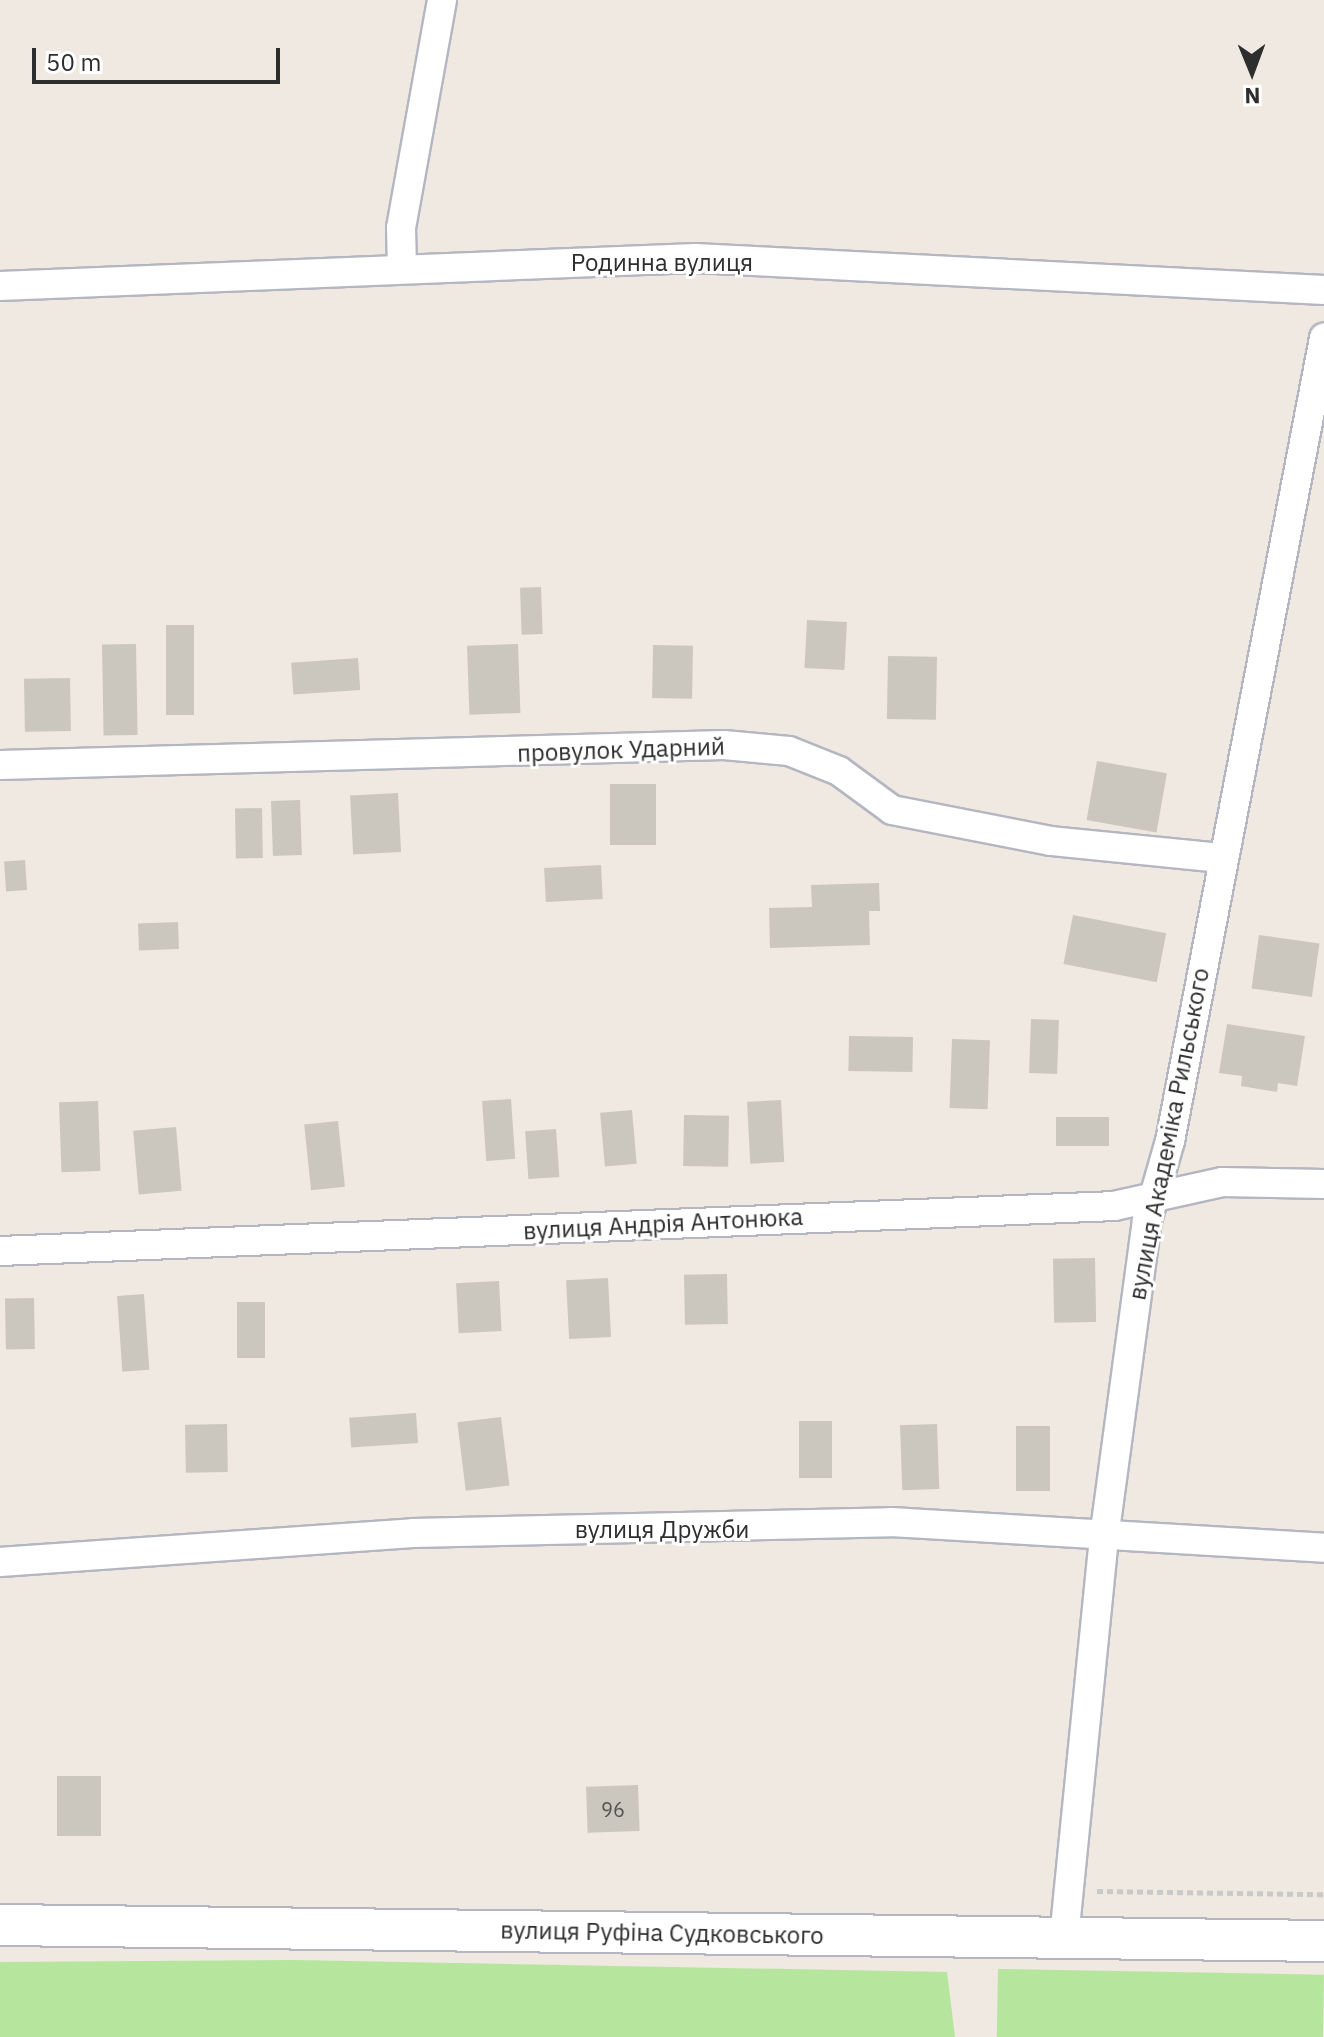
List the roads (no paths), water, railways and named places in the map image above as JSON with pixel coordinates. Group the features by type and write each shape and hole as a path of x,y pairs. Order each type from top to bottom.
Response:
{"street":[{"path":"402,268 401,228 442,0"},
{"name":"Родинна вулиця","path":"0,286 695,258 1324,290"},
{"name":"вулиця Академіка Рильського","path":"1064,1938 1064,1891 1104,1538 1155,1196 1324,338"},
{"name":"провулок Ударний","path":"0,765 724,745 789,751 839,771 892,810 1051,841 1222,858"},
{"name":"вулиця Андрія Антонюка","path":"0,1251 1114,1206 1222,1182 1324,1184"},
{"name":"вулиця Дружби","path":"0,1562 652,1526 788,1530 891,1522 1104,1538 1324,1548"},
{"name":"вулиця Руфіна Судковського","path":"0,1925 1324,1941"}]}
